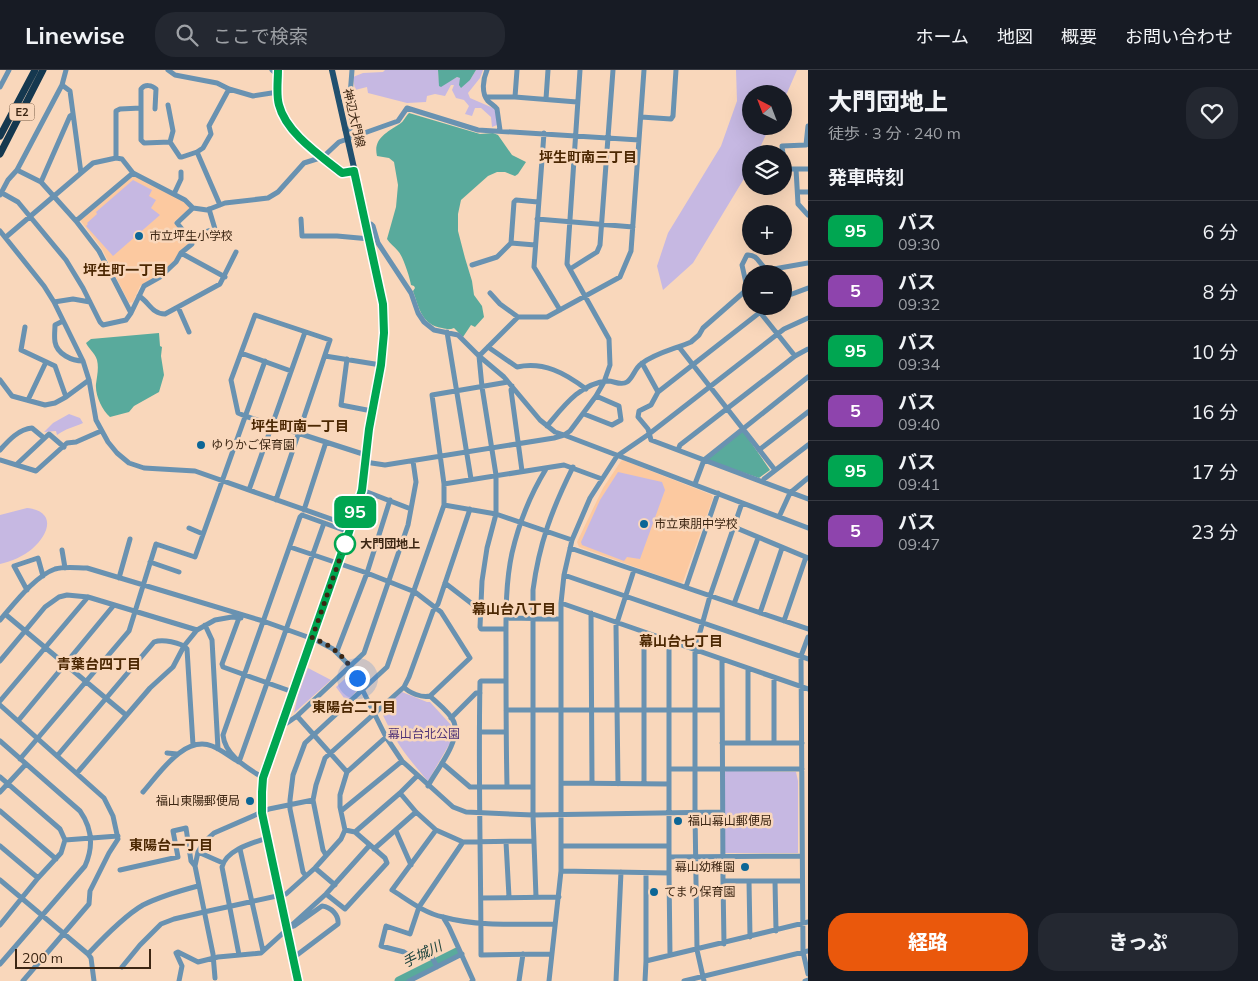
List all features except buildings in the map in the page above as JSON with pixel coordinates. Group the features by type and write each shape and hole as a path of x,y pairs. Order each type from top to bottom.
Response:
{"highway":[{"name":"E2","path":"0,136 34,70"},
{"name":"E2","path":"0,154 43,70"}],"main road":[{"name":"神辺大門線","path":"298,981 262,813 263,778 362,490 372,411 381,365 384,318 381,288 332,70"},
{"path":"278,73 279,106 286,122 294,132 342,173 354,171"}],"street":[{"path":"0,87 8,70"},
{"path":"66,70 62,85 17,170 8,180 1,194 18,202 66,260 103,325 126,320 144,286 160,277 176,262 181,253 192,244 199,234 215,229 209,209"},
{"path":"168,70 175,75 216,83 253,96 278,92"},
{"path":"272,70 278,73"},
{"path":"345,130 350,129 352,125 350,96 352,70"},
{"path":"487,70 484,77 484,93 497,109 500,130"},
{"path":"515,97 517,70"},
{"path":"546,100 548,70"},
{"path":"276,500 299,433 325,356 330,340 255,315 231,380 238,413 272,425 299,433 326,442 385,465 467,453 564,435 570,431 584,414 604,382 610,365 609,339 567,264 580,70"},
{"path":"570,269 597,252 600,244 613,70"},
{"path":"490,293 500,304 518,317 544,318 620,277 631,251 644,70"},
{"path":"641,117 671,119 673,116 676,70"},
{"path":"62,85 70,91 81,173"},
{"path":"156,110 156,89 153,86 146,86 141,89 142,140 144,143 170,142"},
{"path":"168,106 173,131 170,142 180,157 182,157 203,148 211,134 209,126 213,116 229,89"},
{"path":"486,97 515,97 577,102"},
{"path":"116,158 116,111 120,108 141,108"},
{"path":"6,237 93,163 116,158 122,159 133,173 185,200 193,208 209,209 220,205 268,198 278,192 304,163 322,157 339,142 398,121 407,108 478,130 639,140"},
{"path":"41,182 70,116 73,114"},
{"path":"792,146 807,145 808,126"},
{"path":"544,133 534,267 560,310"},
{"path":"197,152 220,205"},
{"path":"792,169 808,169"},
{"path":"796,169 798,204 808,213"},
{"path":"17,170 41,182 76,221 99,251 130,313"},
{"path":"174,194 181,179 181,172"},
{"path":"76,221 133,173"},
{"path":"798,192 808,192"},
{"path":"472,265 497,257 512,243 514,202 516,200 538,202"},
{"path":"192,242 177,223 193,208"},
{"path":"301,219 302,236 337,236 370,239"},
{"path":"537,219 633,227"},
{"path":"366,224 371,224 378,243 411,293 418,314 424,322 434,330 458,335 510,384 534,415 555,432 808,528"},
{"path":"0,231 44,286 54,302 83,361 89,380 96,420 101,431 116,452 129,463 144,468 195,471 304,510 350,529"},
{"path":"512,243 535,245"},
{"path":"139,296 144,298 154,312 165,314 220,284 236,252"},
{"path":"181,253 225,277"},
{"path":"742,265 747,255 754,255 762,265"},
{"path":"792,268 808,264"},
{"path":"792,294 808,288"},
{"path":"547,426 560,409 586,389 609,381 621,384 627,382 642,363 698,337 703,328 742,294"},
{"path":"54,302 73,299 90,302"},
{"path":"178,307 189,332"},
{"path":"756,315 658,392 651,405 639,411 638,416 648,429 651,440 808,499"},
{"path":"762,315 795,356"},
{"path":"479,356 518,317"},
{"path":"549,981 561,870 561,603 564,575 572,540 590,498 617,456 649,434 777,334 808,318"},
{"path":"63,321 56,325 55,343 63,355 83,361"},
{"path":"25,327 20,350 55,366 66,397"},
{"path":"249,490 305,332"},
{"path":"447,332 471,479"},
{"path":"488,347 517,367 526,365 546,366 586,389"},
{"path":"679,347 774,470"},
{"path":"678,450 680,445 795,356 808,349"},
{"path":"241,353 291,371"},
{"path":"325,356 381,365"},
{"path":"479,356 496,475 496,514 487,548 480,610 481,629 506,629"},
{"path":"347,359 341,405 372,411"},
{"path":"20,759 129,631 156,544 195,557 265,361"},
{"path":"28,400 46,362"},
{"path":"642,363 658,392"},
{"path":"695,484 704,460 808,377"},
{"path":"0,380 12,396 45,405 55,403 66,397 89,380"},
{"path":"306,876 303,872 290,805 293,774 305,743 387,667 415,592 444,505 444,484 432,395 510,384"},
{"path":"510,384 522,471"},
{"path":"584,414 612,425 621,420 619,406 596,396"},
{"path":"759,450 808,412"},
{"path":"0,450 26,428 32,428 44,438"},
{"path":"0,460 36,471 67,444 101,431"},
{"path":"17,464 48,434 64,447"},
{"path":"304,510 326,442"},
{"path":"763,482 774,470 808,445"},
{"path":"282,724 297,716 364,653 408,525 416,482 413,460"},
{"path":"444,484 564,465 602,479"},
{"path":"536,897 533,815 532,618 536,564 545,531 573,467"},
{"path":"507,786 506,618 510,563 520,523 529,500 546,469"},
{"path":"780,517 790,493 808,478"},
{"path":"362,490 411,509"},
{"path":"686,587 718,493"},
{"path":"337,651 366,573 390,500"},
{"path":"703,979 697,950 695,650 710,596 742,503"},
{"path":"444,505 496,514 572,540"},
{"path":"326,855 323,850 313,800 325,758 404,687 445,583 470,509"},
{"path":"239,762 224,740 223,735 302,515 324,523 350,529"},
{"path":"239,762 324,523"},
{"path":"190,528 203,534"},
{"path":"734,528 807,557 784,621"},
{"path":"734,604 758,538"},
{"path":"119,578 130,539"},
{"path":"290,547 415,592 441,612 470,658 430,696 426,697 407,691 404,687"},
{"path":"570,548 808,629"},
{"path":"760,613 782,548"},
{"path":"62,550 65,568"},
{"path":"27,590 14,566 38,558 43,576"},
{"path":"150,562 180,572"},
{"path":"0,620 27,590 43,576 55,569 65,568 87,568 251,619"},
{"path":"618,784 617,622 634,570"},
{"path":"564,575 808,659"},
{"path":"445,583 480,610"},
{"path":"0,661 45,607 59,597 67,595 88,597 197,630"},
{"path":"0,701 88,597"},
{"path":"561,603 808,689"},
{"path":"18,721 114,605"},
{"path":"591,613 592,783"},
{"path":"5,614 126,715"},
{"path":"77,773 150,688 173,667 184,646 197,630 223,618 239,618 263,621 312,638 337,651 351,667 386,737 402,761 453,808 479,814 533,815 562,813 722,812"},
{"path":"239,618 222,664 224,667 292,692"},
{"path":"506,618 561,618"},
{"path":"205,625 212,640 218,749"},
{"path":"644,632 644,784"},
{"path":"808,637 802,656 802,769 805,784 805,840 802,856 802,881 805,952 808,974"},
{"path":"57,756 154,642 158,640 184,646 187,649 193,745"},
{"path":"669,641 670,955"},
{"path":"722,659 724,944"},
{"path":"748,668 748,743"},
{"path":"774,677 774,743"},
{"path":"506,680 482,681 480,692 481,955 551,954"},
{"path":"451,718 476,693 480,692"},
{"path":"428,786 454,741 454,724 451,718 430,696"},
{"path":"0,705 104,798 113,816 118,836 90,891 89,904 23,981"},
{"path":"506,710 722,710"},
{"path":"297,716 347,772"},
{"path":"480,732 506,732"},
{"path":"122,967 161,924 174,919 286,894 315,868 340,839 345,830 340,795 347,772 386,737"},
{"path":"0,741 80,811 86,820 91,838 91,848 85,866 0,964"},
{"path":"722,743 802,743"},
{"path":"143,792 177,754 193,745 204,744 218,749 263,778"},
{"path":"168,754 177,754"},
{"path":"341,811 402,761"},
{"path":"442,763 470,787 533,787"},
{"path":"0,792 26,764"},
{"path":"669,770 802,769"},
{"path":"356,832 417,776"},
{"path":"0,777 60,829 65,840 61,853 0,925"},
{"path":"561,783 669,784"},
{"path":"400,793 416,812 436,830 463,842 534,841"},
{"path":"215,978 213,957 195,866 198,852 204,842 214,833 269,809 313,800"},
{"path":"0,811 56,859"},
{"path":"179,981 182,966 176,953 178,952 198,962 213,957 261,953 326,894 372,847 396,831 416,812"},
{"path":"120,870 178,857 173,831 186,828 191,861 195,866"},
{"path":"326,894 345,909 387,863 385,858 356,832 345,830"},
{"path":"436,830 392,890 419,907 443,918 481,924 555,924"},
{"path":"396,831 411,864"},
{"path":"65,840 118,836"},
{"path":"239,955 222,872 223,863 232,853 267,838"},
{"path":"437,967 432,957 410,956 404,952 381,946 386,926 410,934 419,907 463,842"},
{"path":"506,842 509,897"},
{"path":"0,846 38,878"},
{"path":"561,846 669,846"},
{"path":"240,849 263,951"},
{"path":"198,852 223,863"},
{"path":"669,857 802,856"},
{"path":"315,868 335,885"},
{"path":"561,870 669,873"},
{"path":"616,981 620,872"},
{"path":"645,981 646,873"},
{"path":"0,880 88,954 91,958 94,981"},
{"path":"723,881 802,881"},
{"path":"749,881 750,937"},
{"path":"775,882 776,931"},
{"path":"88,954 100,941 141,906 170,893 198,886"},
{"path":"481,898 559,897"},
{"path":"287,928 294,926 322,906 330,908 337,916 339,922 294,958"},
{"path":"0,914 5,919"},
{"path":"443,918 474,980 472,981"},
{"path":"646,961 724,944 805,923"},
{"path":"684,981 703,979 805,952"},
{"path":"409,981 462,954"},
{"path":"519,981 523,954"}],"shaded area":[{"name":"市立坪生小学校","path":"133,175 184,201 189,206 189,209 174,222 190,240 190,243 183,248 174,261 158,276 140,286 133,302 129,303 102,249 80,220"},
{"name":"市立東朋中学校","path":"623,460 712,495 713,498 683,582 680,583 579,547 577,542 603,488"}],"green space":[{"path":"385,70 438,70 439,81 446,83 457,77 470,80 476,70 483,70 480,78 468,93 470,98 496,111 497,125 492,127 491,117 481,108 475,108 472,116 465,114 469,106 464,100 456,98 452,90 454,85 451,85 445,96 435,94 427,96 426,102 407,103 368,93 367,87 355,90 353,77 363,73 383,72"},
{"path":"736,70 797,70 790,85 742,85 742,135 766,135 761,145 742,145 742,182 693,263 663,290 657,266 668,233 721,146 737,101"},
{"path":"133,180 152,190 149,196 156,200 151,208 160,215 113,256 86,226 97,214 96,212"},
{"path":"69,414 80,418 83,423 57,435 56,431 44,432 53,423"},
{"path":"618,472 662,482 665,490 640,559 627,557 624,561 582,545 581,542 600,500"},
{"path":"27,508 37,510 43,514 47,524 46,531 29,552 0,564 0,515"},
{"path":"308,668 331,680 294,713 298,695"},
{"path":"350,676 357,690 347,702 336,687"},
{"name":"幕山台北公園","path":"402,692 430,702 451,725 450,743 428,781 413,764 391,732 381,711"},
{"path":"726,771 796,772 798,781 798,853 725,853 724,773"}],"water":[{"path":"438,70 476,70 470,80 461,88 459,85 460,78 457,77 441,87 439,86"},
{"path":"409,113 480,134 493,133 498,135 512,155 526,162 515,176 505,172 497,172 488,176 461,200 458,214 458,231 474,295 482,306 484,317 475,327 471,325 463,337 454,328 448,329 435,326 422,315 413,291 415,288 411,285 402,257 387,239 396,207 398,185 394,162 389,158 377,156 376,150 382,137 401,123"},
{"path":"159,333 164,375 159,392 134,406 129,412 110,417 104,410 98,397 96,388 97,360 86,343 91,339"},
{"path":"743,431 770,470 759,478 707,460"}],"waterway":[{"name":"手城川","path":"399,981 457,952"}],"bus line":[{"name":"95","path":"278,70 278,102 286,122 294,132 342,173 354,171 381,288 384,318 383,351 369,429 362,490 263,778 262,813 298,981"}],"place":[{"name":"市立坪生小学校","path":"139,236"},
{"name":"ゆりかご保育園","path":"201,445"},
{"name":"市立東朋中学校","path":"644,524"},
{"name":"大門団地上","path":"345,544"},
{"name":"福山東陽郵便局","path":"250,801"},
{"name":"福山幕山郵便局","path":"678,821"},
{"name":"幕山幼稚園","path":"745,867"},
{"name":"てまり保育園","path":"654,892"}],"district":[{"name":"坪生町南三丁目","path":"588,157"},
{"name":"坪生町一丁目","path":"125,270"},
{"name":"坪生町南一丁目","path":"300,426"},
{"name":"幕山台八丁目","path":"514,609"},
{"name":"幕山台七丁目","path":"681,641"},
{"name":"青葉台四丁目","path":"99,664"},
{"name":"東陽台二丁目","path":"354,707"},
{"name":"東陽台一丁目","path":"171,845"}],"route":[{"path":"345,544 312,638 339,653 351,667 357,678"}]}
